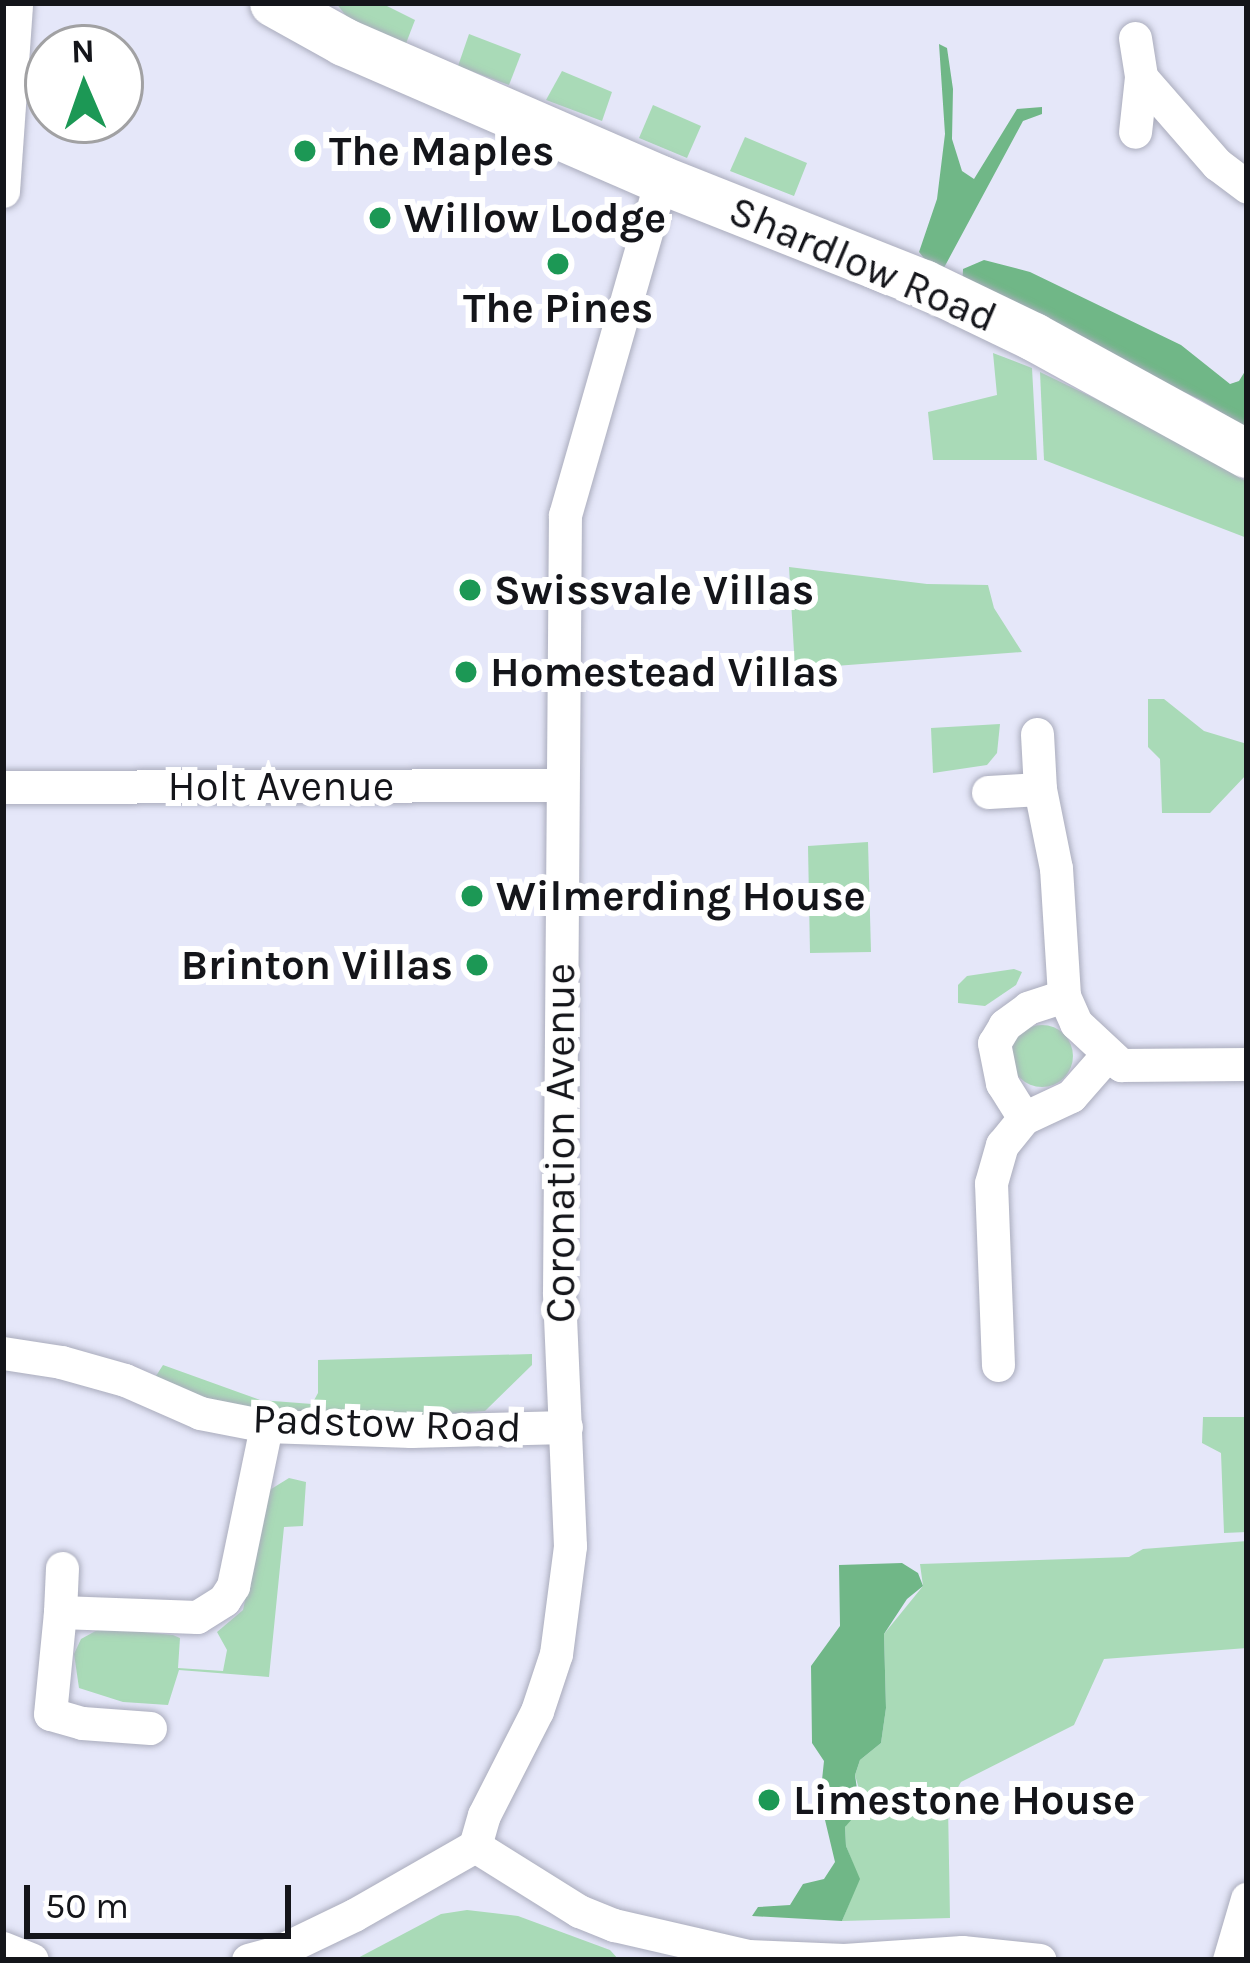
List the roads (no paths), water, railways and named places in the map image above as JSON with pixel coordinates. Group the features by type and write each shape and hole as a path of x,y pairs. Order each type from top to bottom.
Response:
{"street":[{"path":"3,191 16,3"},
{"name":"Shardlow Road","path":"284,6 344,42 661,180 924,284 1034,337 1247,454"},
{"path":"1135,38 1141,77 1135,132"},
{"path":"1141,77 1217,164 1247,187"},
{"name":"Coronation Avenue","path":"475,1846 484,1815 536,1711 556,1654 570,1546 559,1292 565,515 661,180"},
{"path":"1037,734 1040,789 1056,868 1064,996 1076,1023 1107,1055 1137,1068 1247,1064"},
{"name":"Holt Avenue","path":"3,787 560,784"},
{"path":"988,792 1040,789"},
{"path":"1024,1118 1002,1083 994,1043 1005,1025 1028,1008 1064,996"},
{"path":"998,1365 991,1183 1002,1145 1024,1118 1071,1096 1107,1055"},
{"name":"Padstow Road","path":"3,1353 61,1362 125,1380 200,1412 266,1426 411,1431 566,1427"},
{"path":"60,1612 197,1617 224,1600 232,1586 266,1426"},
{"path":"62,1568 50,1714 82,1723 150,1728"},
{"path":"248,1960 275,1953 354,1915 475,1846 579,1911 670,1950 844,1960 962,1952 1040,1960"},
{"path":"1229,1960 1247,1899"},
{"path":"3,1948 32,1960"}],"place":[{"name":"The Maples","path":"305,151"},
{"name":"Willow Lodge","path":"380,218"},
{"name":"The Pines","path":"558,264"},
{"name":"Swissvale Villas","path":"470,590"},
{"name":"Homestead Villas","path":"466,672"},
{"name":"Wilmerding House","path":"472,896"},
{"name":"Brinton Villas","path":"477,965"},
{"name":"Limestone House","path":"769,1800"}]}
